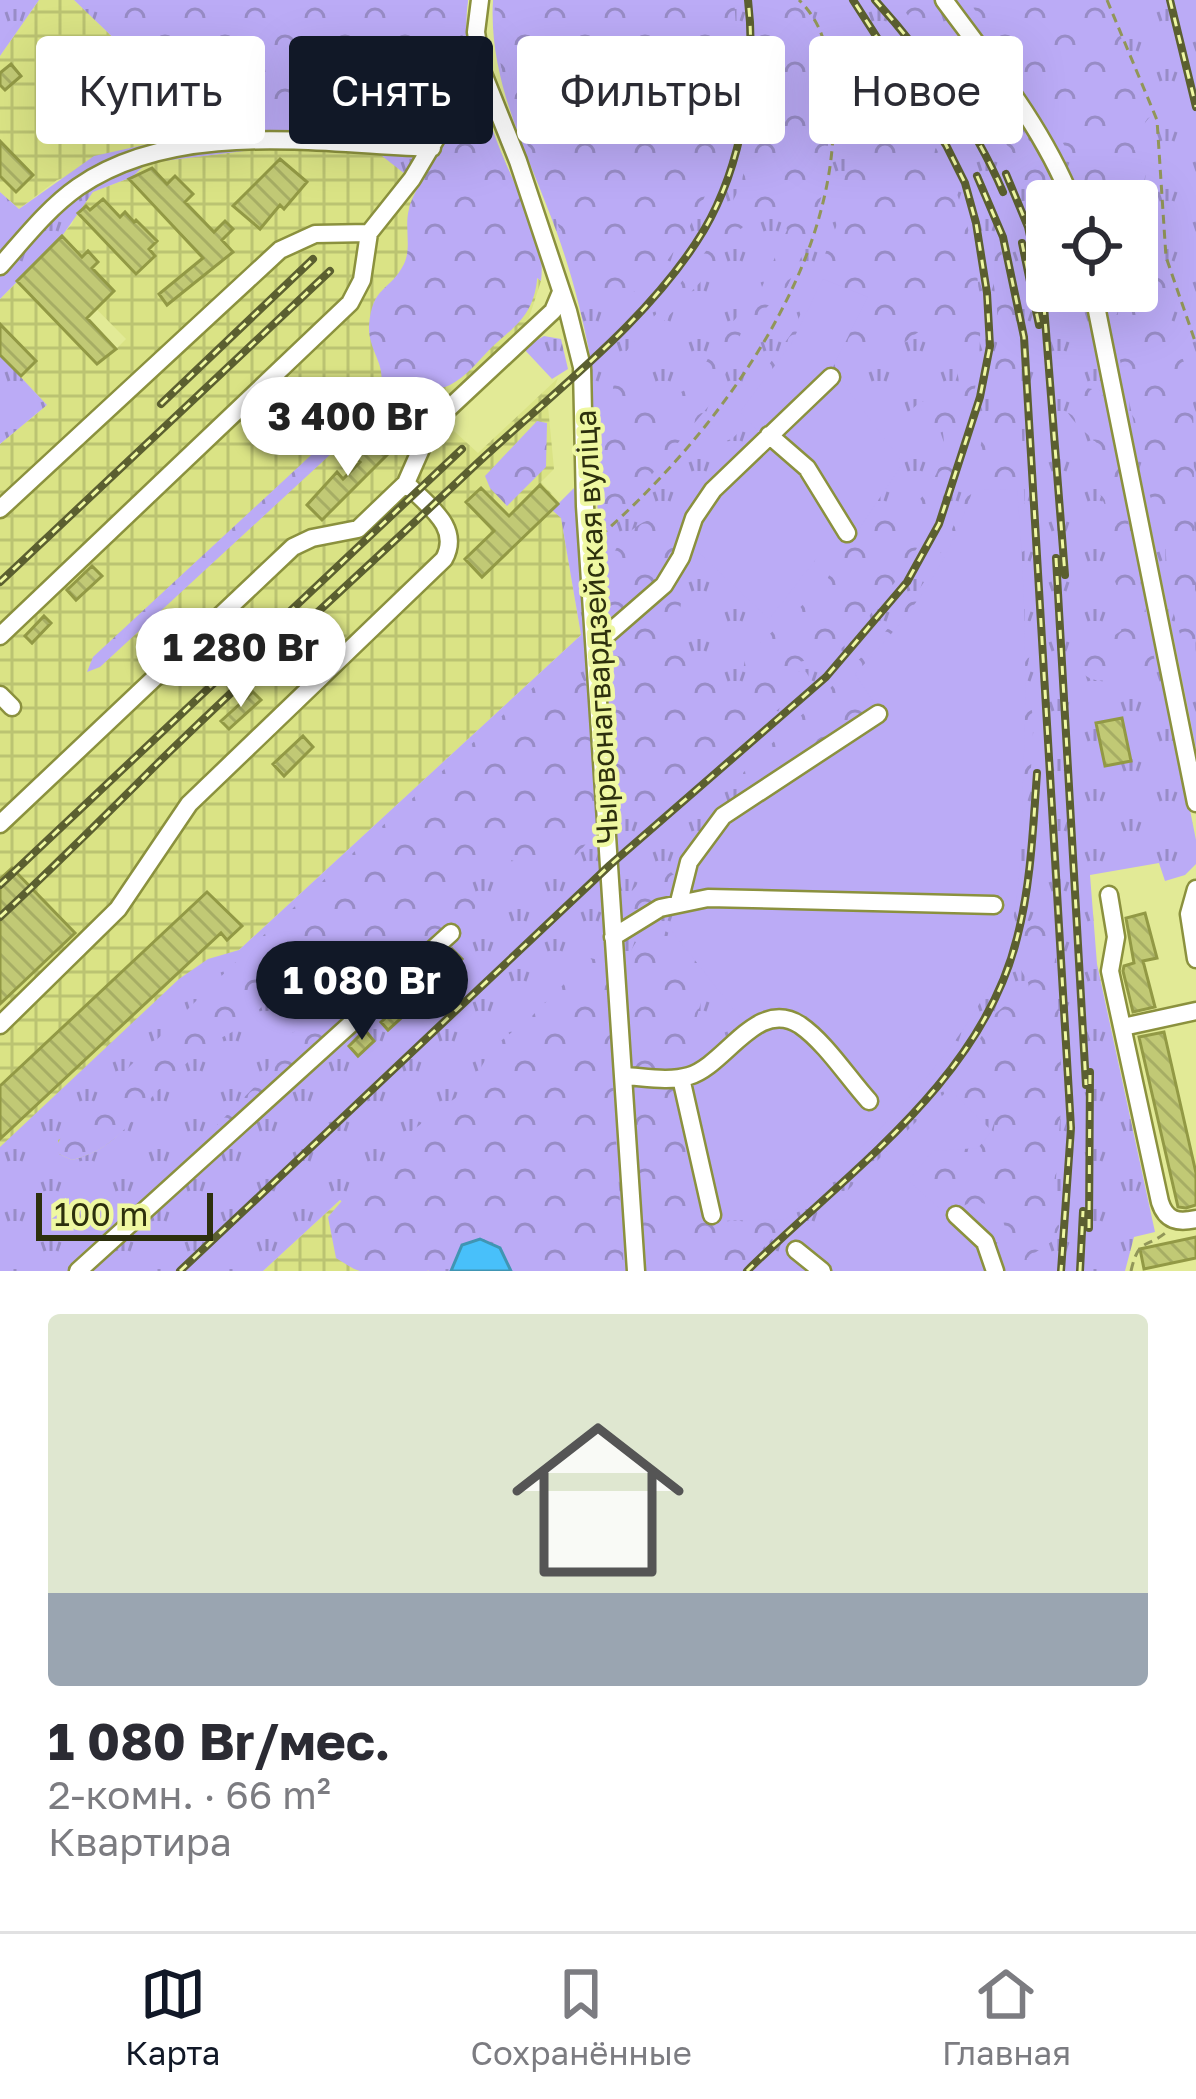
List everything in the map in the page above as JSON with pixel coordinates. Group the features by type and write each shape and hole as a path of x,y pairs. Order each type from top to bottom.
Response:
{"street":[{"name":"Чырвонагвардзейская вуліца","path":"477,36 480,0"},
{"path":"944,0 1029,117 1063,180"},
{"name":"Чырвонагвардзейская вуліца","path":"493,98 518,161 582,367 635,1271"},
{"path":"0,266 75,189 134,159 241,142 432,148"},
{"path":"0,636 350,303 362,280 369,233 434,144"},
{"path":"0,509 280,250 315,234 369,233"},
{"path":"0,824 293,547 312,538 358,529 406,483 432,424 553,311 561,291"},
{"path":"1097,312 1196,803"},
{"path":"596,645 674,572 703,503 724,477 831,377"},
{"path":"770,435 807,468 848,533"},
{"path":"0,1024 118,909 197,795 448,554 446,525 406,483"},
{"path":"679,902 689,862 723,816 878,714"},
{"path":"1196,889 1189,914 1196,959"},
{"path":"1108,895 1116,938 1110,970 1162,1209 1188,1220"},
{"path":"613,937 646,914 679,902 733,898 994,904"},
{"path":"78,1271 451,933"},
{"path":"1124,1027 1196,1011"},
{"path":"623,1076 681,1078 702,1071 764,1021 787,1019 806,1030 869,1101"},
{"path":"681,1078 712,1215"},
{"path":"956,1215 986,1243 995,1271"},
{"path":"796,1250 823,1271"}],"path":[{"path":"589,545 623,516 704,425 766,341 799,276 824,205 835,124 823,38 817,18 799,0"},
{"path":"1107,0 1156,120 1166,257 1196,344"},
{"path":"1131,1271 1135,1250 1142,1243 1188,1220"}],"shaded area":[{"path":"39,0 74,0 111,36 36,36 36,144 163,144 57,180 19,209 0,192 0,56"},
{"path":"283,146 377,151 541,281 528,321 431,410 478,453 558,378 548,406 554,469 541,482 560,503 553,510 561,517 581,635 113,1066 184,1136 34,1271 0,1271 0,444 47,405 0,355 0,299 35,264 117,348 126,339 43,255 72,224 78,208 93,192 132,177 147,163"},
{"path":"340,1200 429,1271 263,1271"}],"green space":[{"path":"0,0 39,0 0,56"},
{"path":"74,0 468,0 467,36 289,36 289,144 493,144 493,133 533,225 541,281 377,152 283,146 147,163 132,177 93,192 62,236 0,299 0,192 19,209 94,156 148,144 265,144 265,36 111,36"},
{"path":"98,0 468,0 463,36 289,36 289,127 265,122 265,36 132,36"},
{"path":"493,0 934,0 960,36 809,36 809,144 1023,144 1023,124 1038,147 1054,180 1026,180 1026,312 1090,312 1196,840 1196,864 1185,875 1165,881 1159,863 1090,875 1097,964 1155,1232 1134,1237 1125,1271 644,1271 589,351 562,248 523,144 785,144 785,36 517,36 517,128 493,31"},
{"path":"495,0 734,0 736,36 517,36 517,117 504,83 494,27"},
{"path":"759,0 805,0 820,36 809,36 809,144 828,144 824,188 807,245 787,287 741,333 717,396 613,521 606,520 601,498 606,468 598,434 617,363 710,246 741,185 749,144 785,144 785,36 760,36","holes":["770,214 783,217 787,230 762,287 716,342 695,385 657,404 637,396 626,374 635,352 707,275 733,236 753,218"]},
{"path":"897,0 924,0 931,10 929,21 914,24"},
{"path":"953,0 1196,0 1196,749 1107,312 1158,312 1158,180 1073,180 1055,143 1023,98 1023,36 979,36"},
{"path":"969,0 1101,0 1151,100 1152,114 1137,133 1134,149 1146,170 1145,180 1080,180 1051,122 1023,81 1023,36 992,36"},
{"path":"847,26 859,28 866,36 843,36"},
{"path":"493,130 533,236 537,284 527,312 456,382 397,393 100,667 87,672 93,657 376,395 382,377 370,336 371,313 378,296 404,264 408,216 419,186 445,144 493,144"},
{"path":"1023,131 1047,180 1026,180 1026,190 1019,161 1006,144 1023,144"},
{"path":"527,144 723,144 686,234 644,285 609,297 598,295 577,275"},
{"path":"850,144 934,144 958,197 974,255 980,349 974,395 948,486 928,529 862,626 830,657 799,662 757,678 743,670 746,655 823,587 867,504 887,514 907,512 936,474 943,452 942,429 920,425 900,442 884,445 861,424 895,424 919,403 948,394 959,382 951,332 943,326 925,327 905,342 876,346 855,379 827,401 758,412 732,439 725,441 718,435 794,330 836,227"},
{"path":"1158,237 1173,333 1193,386 1196,686 1168,595 1165,535 1150,496 1114,320 1118,312 1158,312"},
{"path":"991,241 1000,246 1019,345 1026,550 1022,552 999,489 985,490 1019,574 1029,580 1029,591 1016,604 1021,624 1032,621 1037,627 1026,676 1033,734 1024,807 1020,815 878,709 842,723 809,755 752,789 745,786 743,773 900,614 953,528 978,454 994,378 997,309 987,246"},
{"path":"823,279 868,297 832,369 903,463 851,541 817,558 769,619 692,546 713,499 769,443 740,412 791,344"},
{"path":"544,336 561,339 568,369 552,379 523,348"},
{"path":"0,355 47,405 0,444"},
{"path":"1086,388 1099,390 1107,402 1130,531 1122,545 1112,544 1105,534 1108,512 1096,485 1101,450 1068,413 1071,398"},
{"path":"537,421 547,423 546,467 507,506 485,476"},
{"path":"574,488 580,519 628,1271 429,1271 340,1200 263,1271 0,1271 0,1147 179,979 208,959 239,950 581,635 561,518 552,510","holes":["146,1099 124,1129 96,1151 72,1160 59,1154 58,1140"]},
{"path":"973,489 1017,490 1022,563 1025,709 1020,861 1014,913 1000,963 969,1020 923,1082 786,1219 718,1221 689,1084 754,1035 667,925 685,910 696,861 726,821 883,716 855,674 925,589"},
{"path":"660,517 678,528 685,546 679,623 681,648 692,670 727,689 797,671 806,672 811,680 660,815 641,821 627,816 617,798 603,585 621,542 638,526"},
{"path":"1121,567 1139,575 1155,662 1145,675 1095,680 1081,672 1079,648 1088,639 1110,638 1121,631 1125,608 1113,576"},
{"path":"562,667 579,672 588,688 596,818 580,851 543,871 505,858 472,864 469,879 478,901 471,917 452,928 223,1132 217,1125 264,1077 283,1039 318,1016 321,1005 316,996 290,990 274,995 246,1023 190,1060 106,1145 72,1160 59,1154 56,1147 65,1130 255,943 552,670"},
{"path":"662,863 675,876 670,897 626,914 622,906 629,895"},
{"path":"1038,913 1049,916 1055,929 1062,1093 1056,1178 1059,1227 1054,1240 1027,1258 1025,1271 1001,1271 1005,1227 999,1209 974,1200 940,1215 906,1183 902,1167 935,1155 940,1136 980,1139 993,1135 995,1121 987,1114 958,1115 941,1101 996,1013 1028,996 1018,954 1024,930"},
{"path":"659,928 683,940 744,957 702,999 695,1023 714,1056 708,1217 739,1223 799,1204 795,1216 740,1271 646,1271 625,975 634,945"},
{"path":"590,958 603,961 606,970 624,1271 516,1271 506,1247 484,1233 427,1271 360,1271 336,1258 328,1217 405,1136 470,1087 492,1048"},
{"path":"949,1089 992,1131 978,1148 933,1151 908,1180 977,1242 989,1271 767,1271"}],"water":[{"path":"480,1239 500,1248 511,1271 451,1271 462,1245"}],"building":[{"path":"11,64 21,76 5,90 0,73"},
{"path":"0,141 33,175 16,192 0,176"},
{"path":"280,159 307,182 260,229 233,206"},
{"path":"152,168 167,184 175,176 193,194 185,202 214,232 225,221 233,229 222,240 233,252 167,305 159,294 203,258 129,179"},
{"path":"103,199 120,217 125,212 157,241 149,249 155,256 136,274 78,213"},
{"path":"62,236 82,257 88,251 98,262 92,268 114,291 87,318 116,349 97,364 17,281"},
{"path":"0,324 36,361 21,376 0,355"},
{"path":"377,436 391,451 322,520 307,505 337,472 343,479 360,462 355,458"},
{"path":"540,485 558,504 482,577 465,559 494,531 466,502 481,488 509,516"},
{"path":"92,566 102,576 76,600 67,590"},
{"path":"44,616 51,623 32,643 25,636"},
{"path":"253,692 261,700 229,729 221,721"},
{"path":"1122,718 1131,761 1105,766 1096,723"},
{"path":"303,736 313,747 284,776 273,764"},
{"path":"12,868 75,933 0,1004 0,879"},
{"path":"207,892 242,926 227,940 221,933 0,1139 0,1086"},
{"path":"1145,913 1157,958 1143,961 1155,1007 1133,1012 1123,971 1134,963 1126,918"},
{"path":"452,949 462,959 437,983 427,972"},
{"path":"403,1002 410,1010 388,1030 381,1022"},
{"path":"365,1030 374,1041 358,1056 349,1046"},
{"path":"1164,1032 1196,1173 1196,1205 1186,1208 1178,1207 1139,1037"},
{"path":"1196,1237 1196,1258 1144,1269 1140,1249"}],"railway":[{"path":"0,917 234,690 655,296 704,230 728,177 748,88 748,0"},
{"path":"180,1271 610,865 826,677 907,582 939,524 980,397 990,346 976,223 965,183 946,145 853,0"},
{"path":"875,0 947,91 1003,192"},
{"path":"1170,0 1196,107"},
{"path":"1006,174 1026,222"},
{"path":"977,176 1003,237 1024,337 1071,1128 1061,1271"},
{"path":"1022,243 1039,325"},
{"path":"161,404 313,259"},
{"path":"0,582 330,271"},
{"path":"1044,312 1065,575"},
{"path":"0,885 462,449"},
{"path":"1056,558 1086,1085"},
{"path":"747,1271 906,1121 974,1037 999,989 1022,918 1037,773"},
{"path":"1089,1228 1090,1072"},
{"path":"1080,1271 1083,1211"}]}
